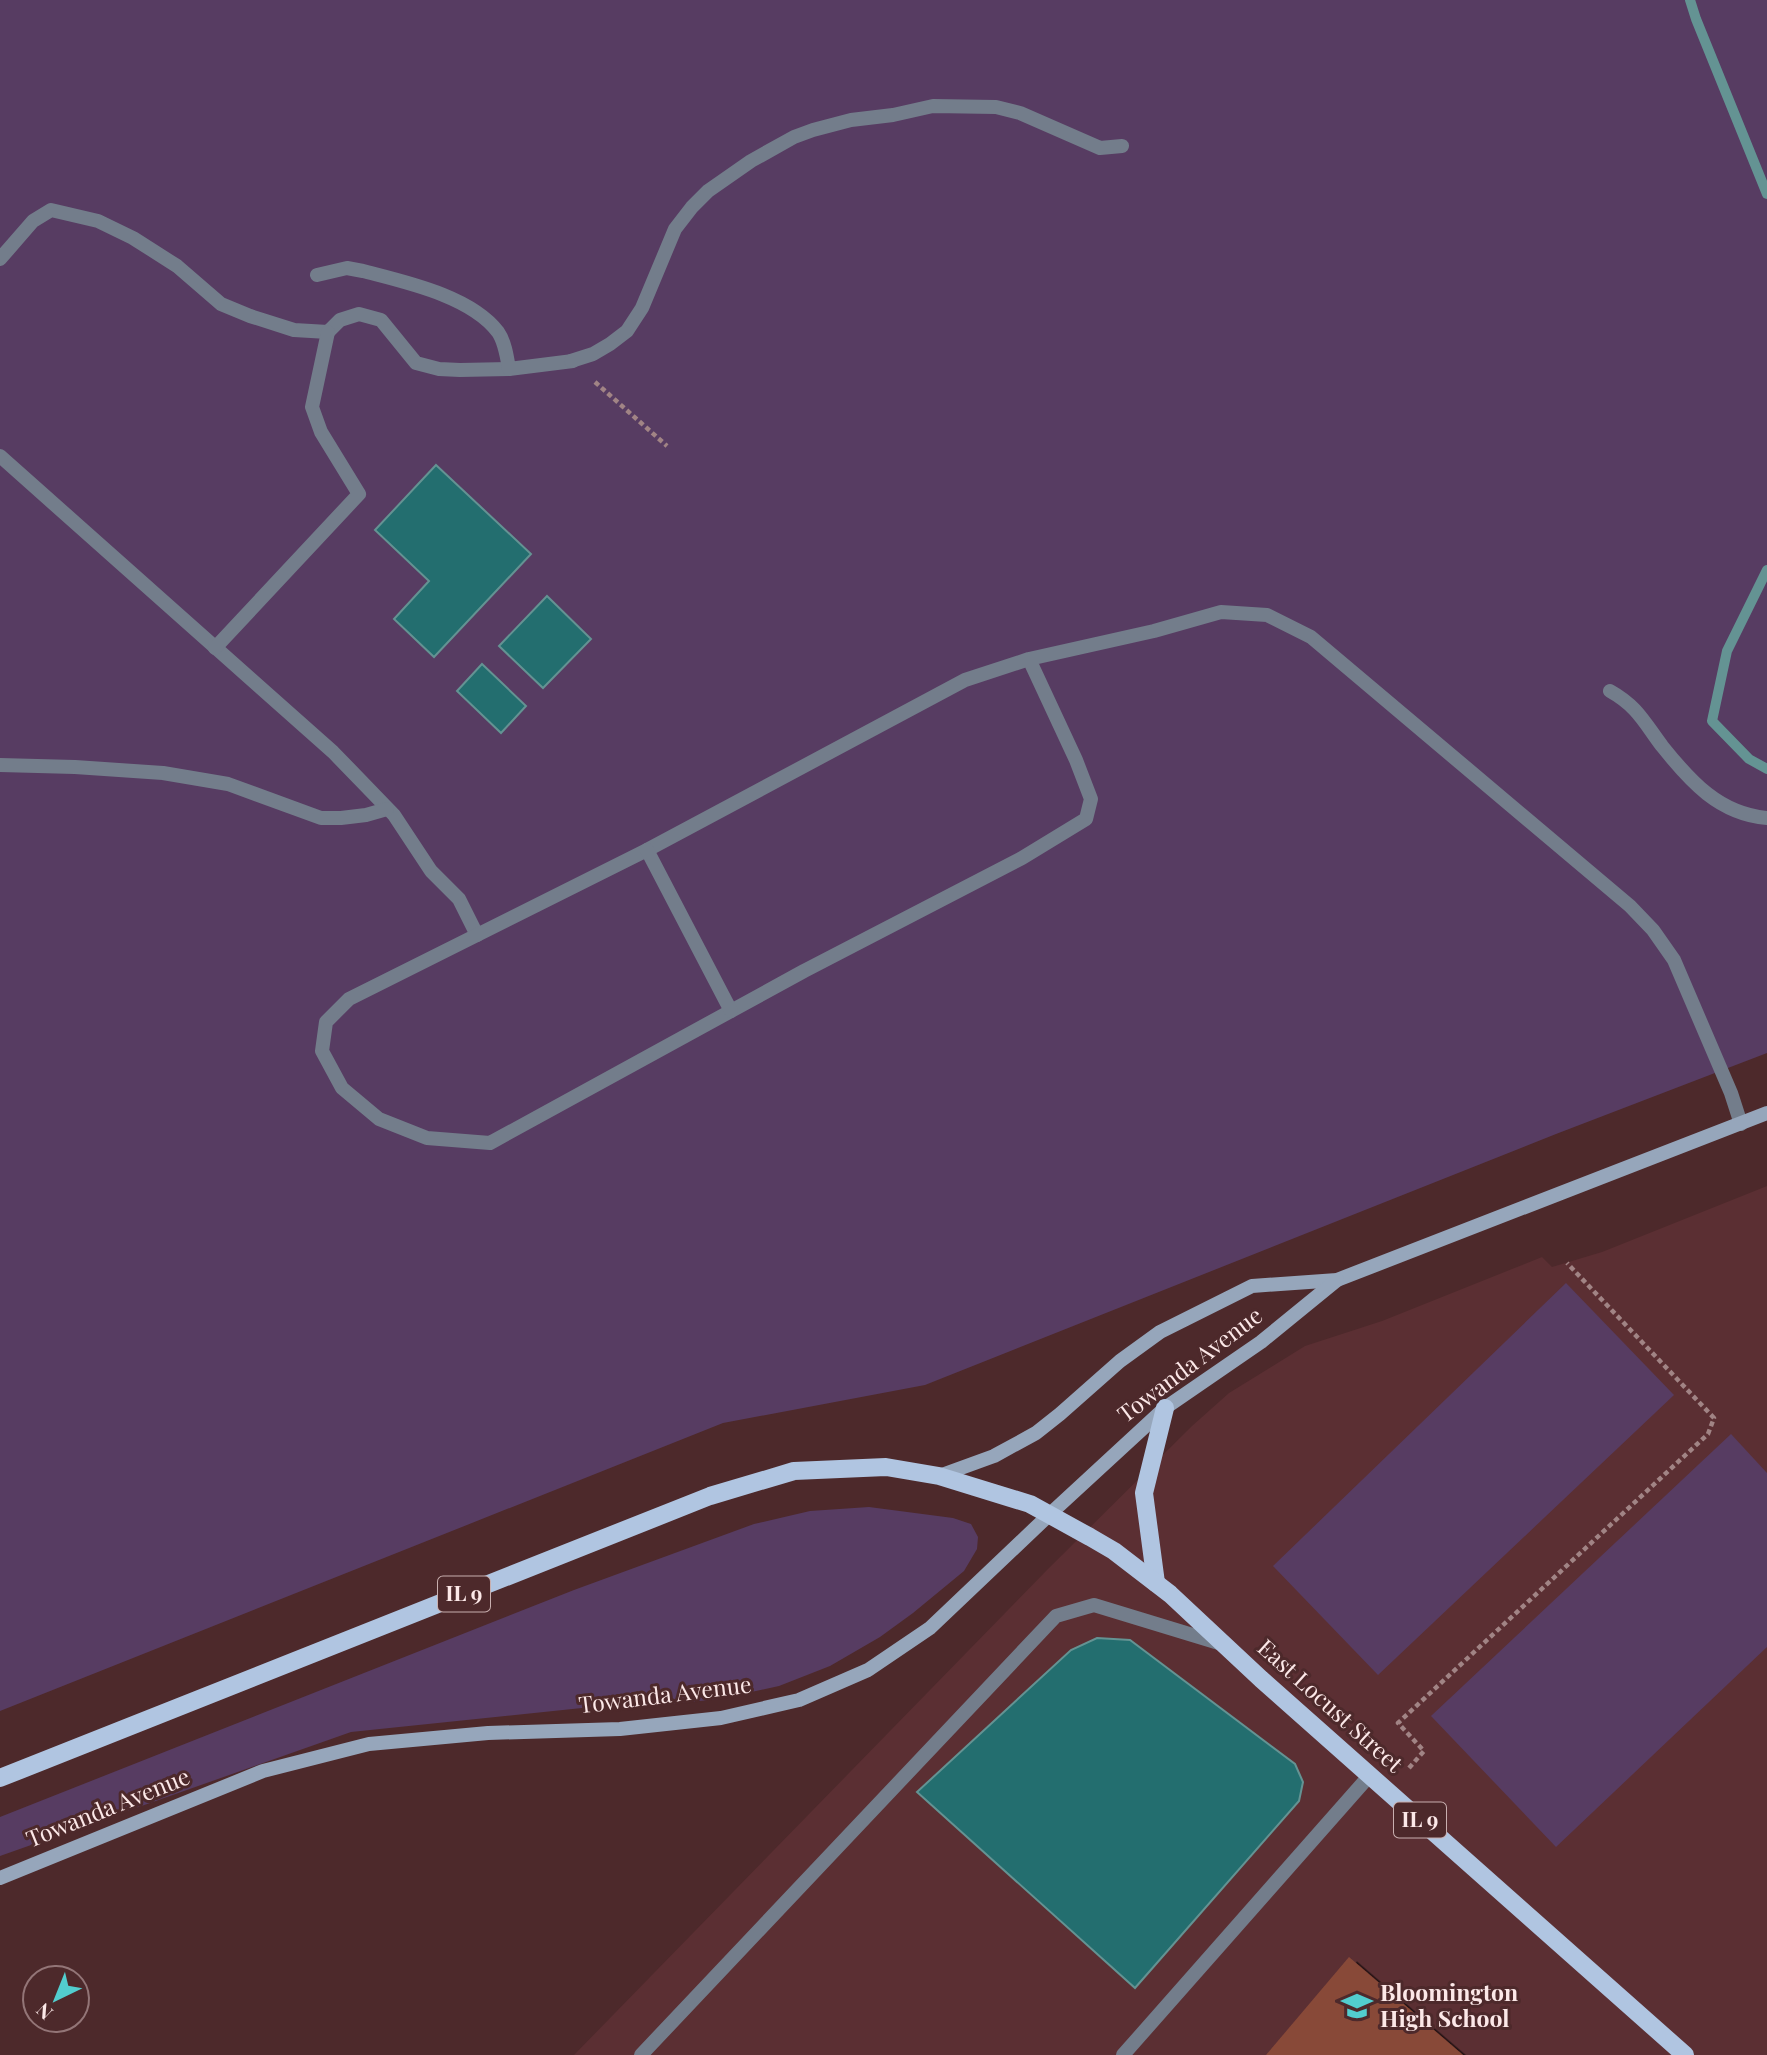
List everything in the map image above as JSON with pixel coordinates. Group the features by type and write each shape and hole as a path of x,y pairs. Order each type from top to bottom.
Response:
{"main road":[{"name":"Towanda Avenue","path":"0,1778 710,1496 794,1471 886,1467 939,1476 994,1456 1036,1433 1121,1361 1160,1332 1252,1286 1337,1280 1767,1113"},
{"name":"Towanda Avenue","path":"0,1878 263,1770 369,1744 488,1733 620,1729 721,1718 799,1700 868,1670 930,1628 1165,1408 1261,1342 1337,1280"},
{"path":"1156,1583 1144,1493 1165,1408"},
{"name":"East Locust Street","path":"939,1476 1030,1504 1114,1551 1156,1583 1685,2055"}],"lane":[{"path":"215,648 359,494 321,432 312,407 328,332 340,320 359,314 382,320 416,363 439,369 509,369 572,361 593,354 627,331 642,308 675,229 692,207 708,191 751,160 794,137 851,120 894,115 933,106 996,107 1020,113 1100,148 1122,146"},
{"path":"0,259 33,221 51,209 98,221 133,238 177,265 221,304 294,330 328,332"},
{"path":"317,275 347,268 457,301 485,317 500,334 509,369"},
{"path":"0,456 333,752 394,815 432,871 459,900 477,935"},
{"path":"1029,659 1091,799 1086,819 1022,858 731,1011 490,1143 427,1138 379,1119 342,1088 322,1051 326,1022 349,999 647,850 965,680 1029,659 1154,631 1221,612 1267,615 1311,637 1630,906 1653,930 1674,960 1731,1093 1741,1124"},
{"path":"1610,691 1627,700 1696,786 1736,812 1767,818"},
{"path":"0,765 163,773 228,785 321,818 353,817 387,809"},
{"path":"647,850 731,1011"},
{"path":"641,2055 1056,1616 1094,1605 1224,1644"},
{"path":"1123,2055 1370,1775"}],"path":[{"path":"572,361 667,446"},
{"path":"1409,1768 1424,1751 1398,1723 1708,1434 1714,1418 1567,1263"}],"shaded area":[{"path":"0,0 1767,0 1767,1053 925,1385 723,1423 0,1711"},
{"path":"1767,1186 1767,2055 574,2055 1048,1569 1192,1426 1229,1393 1305,1346 1382,1321 1542,1257 1552,1267 1602,1252"},
{"path":"1566,1283 1674,1395 1378,1675 1273,1566"},
{"path":"1731,1434 1767,1473 1767,1647 1556,1847 1431,1716"},
{"path":"869,1507 953,1518 971,1524 978,1537 977,1549 964,1571 913,1613 880,1637 830,1666 779,1686 719,1699 660,1705 601,1706 351,1732 0,1856 0,1817 574,1590 754,1524 810,1511"}],"water":[{"path":"436,465 531,554 434,657 394,619 429,581 375,530"},
{"path":"547,596 591,639 543,688 499,646"},
{"path":"482,664 526,706 501,733 457,691"},
{"path":"1097,1638 1130,1640 1295,1764 1303,1782 1299,1801 1135,1988 917,1792 1071,1650"}],"building":[{"name":"Bloomington High School","path":"1349,1957 1463,2055 1266,2055"}],"waterway":[{"path":"1690,0 1767,194"},
{"path":"1767,570 1727,651 1712,721 1749,759 1767,769"}],"place":[{"name":"Bloomington High School","path":"1357,2006"}]}
